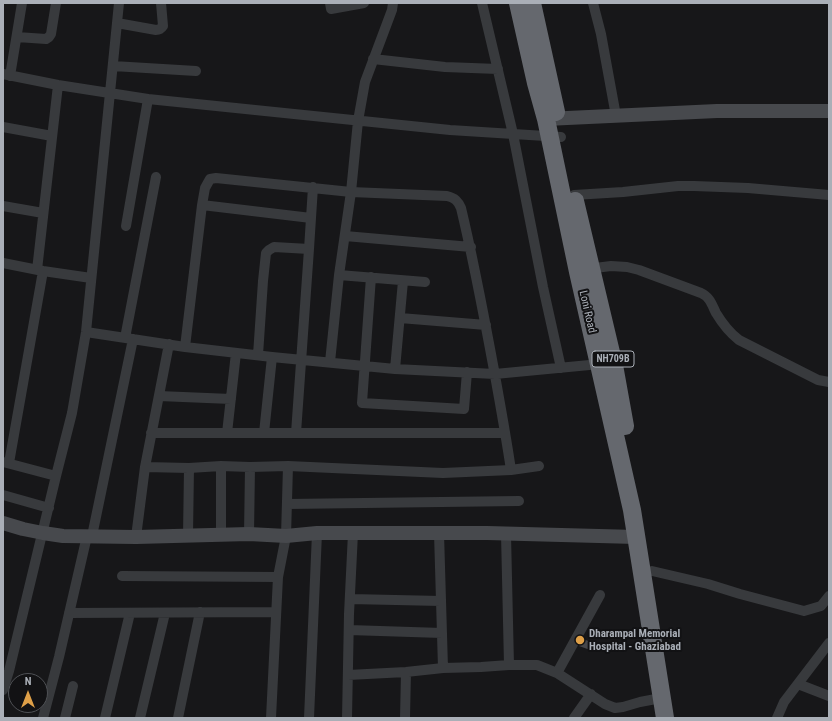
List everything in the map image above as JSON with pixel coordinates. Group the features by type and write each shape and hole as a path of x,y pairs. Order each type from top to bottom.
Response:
{"highway":[{"name":"Loni Road","path":"518,3 536,83 552,119"},
{"name":"Loni Road","path":"532,3 555,137 585,270 614,364 677,718"},
{"name":"Loni Road","path":"555,137 574,195 600,364 632,510 665,718"}],"street":[{"path":"22,3 17,37 6,75 148,99 450,130 555,137"},
{"path":"17,37 46,39 49,37 51,34 56,3"},
{"path":"3,690 6,670 43,533 72,413 86,332 119,3"},
{"path":"117,23 159,30 163,26 161,3"},
{"path":"330,3 331,9 364,3"},
{"path":"330,362 339,275 351,192 358,121 366,82 373,59 392,10 393,3"},
{"path":"482,3 513,134 543,287 561,368"},
{"path":"593,3 601,34 616,116"},
{"path":"373,59 445,67 498,69"},
{"path":"113,66 196,71"},
{"path":"56,476 6,463 40,270 44,213 58,85"},
{"path":"126,226 148,99"},
{"path":"552,119 717,111 829,111"},
{"path":"3,127 52,136"},
{"path":"43,718 89,536 129,338 156,177"},
{"path":"185,347 202,205 205,188 210,179 216,178 351,192 447,196 454,198 459,202 471,248 511,470"},
{"path":"574,195 623,192 678,186 748,188 829,195"},
{"path":"296,432 302,360 312,187"},
{"path":"202,205 311,218"},
{"path":"3,206 44,213"},
{"path":"345,236 471,248"},
{"path":"258,355 266,253 274,247 309,249"},
{"path":"3,274 4,263 91,278"},
{"path":"585,270 611,266 627,267 706,295 730,332 739,340 818,380 829,382"},
{"path":"339,275 425,282"},
{"path":"371,277 362,403 464,409 467,372"},
{"path":"395,369 403,281"},
{"path":"400,318 486,325"},
{"path":"86,332 185,347 395,369 494,374 600,364"},
{"path":"136,537 145,467 169,344"},
{"path":"227,433 236,352"},
{"path":"264,433 272,357"},
{"path":"159,396 231,399"},
{"path":"152,433 505,432"},
{"path":"145,467 189,468 221,466 288,466 443,472 511,470 538,466"},
{"path":"221,466 222,535"},
{"path":"271,718 278,577 286,536 288,466"},
{"path":"249,534 250,467"},
{"path":"188,535 189,468"},
{"path":"3,495 49,508"},
{"path":"287,504 519,501"},
{"path":"3,523 23,529 63,536 136,537 249,534 286,536 317,533 439,533 636,537"},
{"path":"309,718 317,533"},
{"path":"347,718 353,533"},
{"path":"439,533 443,668"},
{"path":"506,534 509,665"},
{"path":"652,571 708,584 746,596 804,611 821,606 829,596"},
{"path":"122,576 278,577"},
{"path":"557,673 600,595"},
{"path":"350,599 441,601"},
{"path":"178,718 200,612"},
{"path":"69,614 276,612"},
{"path":"105,718 130,613"},
{"path":"140,718 165,613"},
{"path":"349,630 442,633"},
{"path":"777,718 784,702 829,643"},
{"path":"348,675 406,672 443,668 537,665 557,673 605,704 615,708 661,698"},
{"path":"405,718 406,672"},
{"path":"798,684 829,696"},
{"path":"65,718 73,686"},
{"path":"574,718 591,694"}],"building":[{"path":"583,639 596,644 593,651 579,646"}],"place":[{"name":"Dharampal Memorial Hospital - Ghaziabad","path":"580,640"}]}
